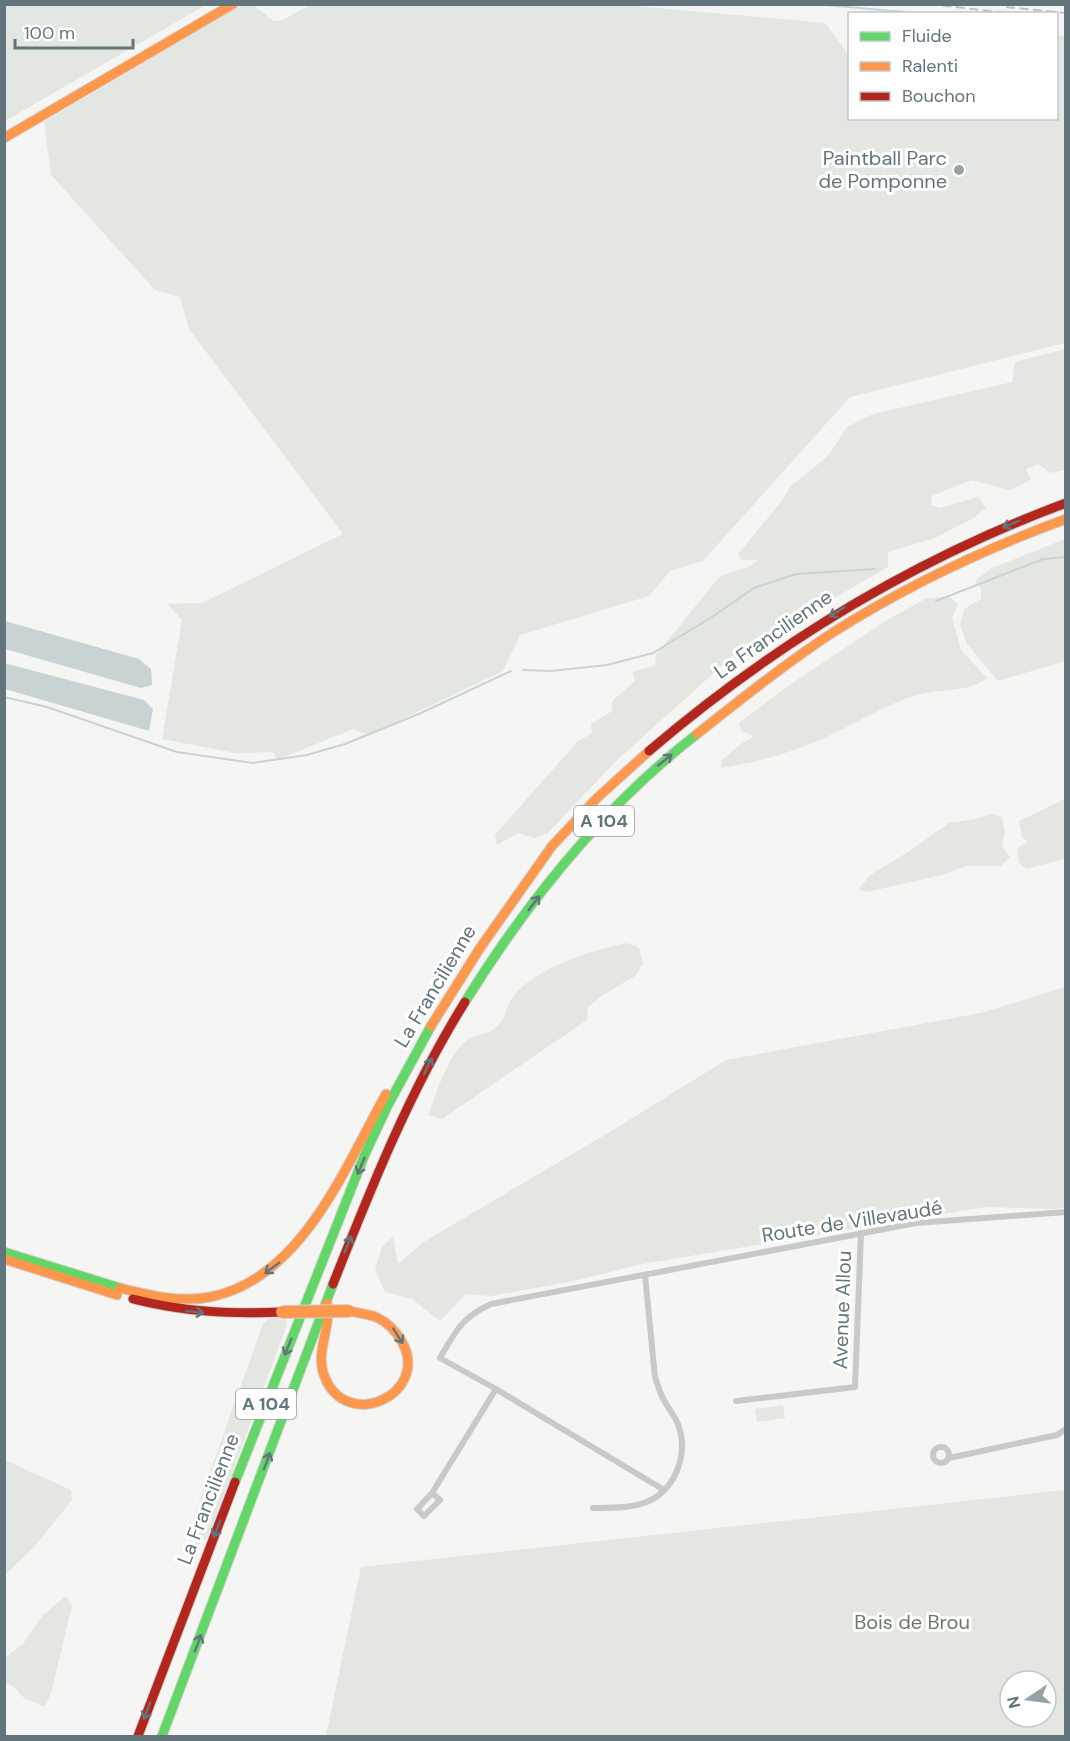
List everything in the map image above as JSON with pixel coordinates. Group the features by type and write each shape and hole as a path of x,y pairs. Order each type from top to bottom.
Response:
{"main road":[{"path":"4,138 233,4"},
{"name":"La Francilienne","path":"138,1737 280,1365 373,1137 404,1076 459,979 492,929 556,842 612,782 674,728 753,669 840,610 961,546 1065,502"},
{"name":"La Francilienne","path":"162,1737 255,1494 326,1299 431,1060 498,951 592,832 650,772 730,707 830,634 921,582 966,559 1065,519"},
{"path":"4,1252 118,1291 175,1298 210,1297 244,1287 271,1270 304,1236 391,1084 404,1076"},
{"path":"4,1259 184,1311 232,1315 282,1312 349,1311 366,1312 389,1323 399,1335 407,1354 407,1368 402,1383 390,1396 375,1404 357,1404 347,1401 330,1386 325,1377 321,1356 322,1342 330,1318 326,1299"}],"street":[{"name":"Route de Villevaudé","path":"496,1389 440,1358 465,1319 491,1304 916,1223 1065,1212"},
{"name":"Avenue Allou","path":"736,1401 855,1387 861,1233"},
{"path":"593,1508 646,1503 664,1490 678,1469 682,1443 676,1421 664,1402 655,1377 645,1275"},
{"path":"432,1493 496,1389 664,1490"},
{"path":"1057,1435 1065,1429"},
{"path":"949,1458 1057,1435 1065,1436"}],"green space":[{"path":"5,4 206,4 206,5 5,121"},
{"path":"311,4 614,4 825,23 848,54 848,120 1058,120 1058,35 1065,36 1065,343 850,397 703,561 670,571 649,596 520,635 503,671 369,735 353,729 277,760 273,752 235,753 162,739 182,620 167,604 202,603 343,534 189,329 180,297 155,290 51,175 44,122 241,5 253,5 274,21 283,20"},
{"path":"1065,349 1065,470 1050,473 1038,464 1026,469 1031,480 1010,490 971,480 932,496 931,505 940,508 978,497 986,508 974,518 935,538 888,552 888,567 826,603 746,644 616,761 548,833 535,838 518,833 497,845 495,835 577,742 592,733 591,724 612,711 612,701 635,681 633,671 655,666 656,655 720,576 748,567 759,560 741,560 738,554 781,502 791,486 828,456 847,427 873,414 1012,382 1015,362"},
{"path":"1065,539 1065,661 998,681 967,644 960,625 964,609 981,599 981,588 975,581 992,568"},
{"path":"949,596 958,604 952,618 961,650 987,678 964,688 929,692 907,698 804,747 757,761 721,768 722,760 754,736 741,731 739,723 788,686 884,622 925,599"},
{"path":"1065,799 1065,859 1026,869 1019,863 1017,848 1028,842 1022,837 1019,821"},
{"path":"992,814 1002,817 1005,832 1002,846 1010,857 1001,866 966,866 942,875 867,892 858,890 870,875 949,823"},
{"path":"627,943 639,948 643,964 635,976 588,1007 587,1020 442,1119 428,1115 455,1053 469,1039 490,1032 497,1026 503,1020 510,1001 519,990 532,979 563,963"},
{"path":"1065,987 1065,1207 1055,1209 985,1207 642,1264 574,1281 491,1296 466,1294 440,1321 412,1299 385,1292 375,1270 382,1247 393,1237 398,1264 422,1243 726,1060 981,1013"},
{"path":"285,1317 287,1325 208,1537 196,1547 191,1525 263,1324 269,1318"},
{"path":"783,1405 785,1418 757,1422 755,1409"},
{"path":"5,1460 71,1490 72,1500 34,1547 5,1575"},
{"name":"Bois de Brou","path":"1065,1490 1065,1736 326,1736 361,1567"},
{"path":"66,1596 72,1606 51,1693 45,1707 24,1698 13,1686 5,1683 5,1658 23,1644 43,1615"}],"shaded area":[{"path":"5,621 139,659 151,669 152,685 141,688 5,649"},
{"path":"4,663 144,700 153,709 149,731 5,689"}],"waterway":[{"path":"814,4 905,12"},
{"path":"936,601 1043,559 1066,557"},
{"path":"523,670 551,671 607,665 653,653 754,588 796,574 875,569"},
{"path":"4,697 47,707 177,752 253,763 307,755 345,744 421,713 511,671"}],"railway":[{"path":"929,4 999,12"},
{"path":"1006,7 1056,12"},
{"path":"1058,12 1066,13"}],"traffic: fast":[{"path":"465,1002 514,928 569,858 630,793 697,734"},
{"path":"235,1482 365,1154 388,1105 431,1026"},
{"path":"4,1252 120,1288"},
{"path":"162,1736 333,1284"}],"traffic: slow":[{"path":"4,138 233,4"},
{"path":"697,734 797,657 860,616 946,570 1066,519"},
{"path":"431,1026 480,948 552,846 597,798 649,751"},
{"path":"120,1288 165,1297 199,1299 242,1286 271,1268 295,1244 337,1186 386,1094"},
{"path":"4,1259 117,1295"},
{"path":"327,1303 328,1312 321,1357 324,1375 335,1393 349,1402 366,1404 382,1400 396,1391 405,1377 408,1361 402,1342 391,1327 380,1319 349,1311"},
{"path":"282,1312 349,1311"}],"traffic: jam":[{"path":"649,751 745,676 795,641 847,609 954,551 1066,503"},
{"path":"333,1284 409,1105 445,1035 465,1002"},
{"path":"133,1299 170,1307 207,1311 282,1312"},
{"path":"138,1736 235,1482"}],"place":[{"name":"Paintball Parc de Pomponne","path":"959,170"}]}
